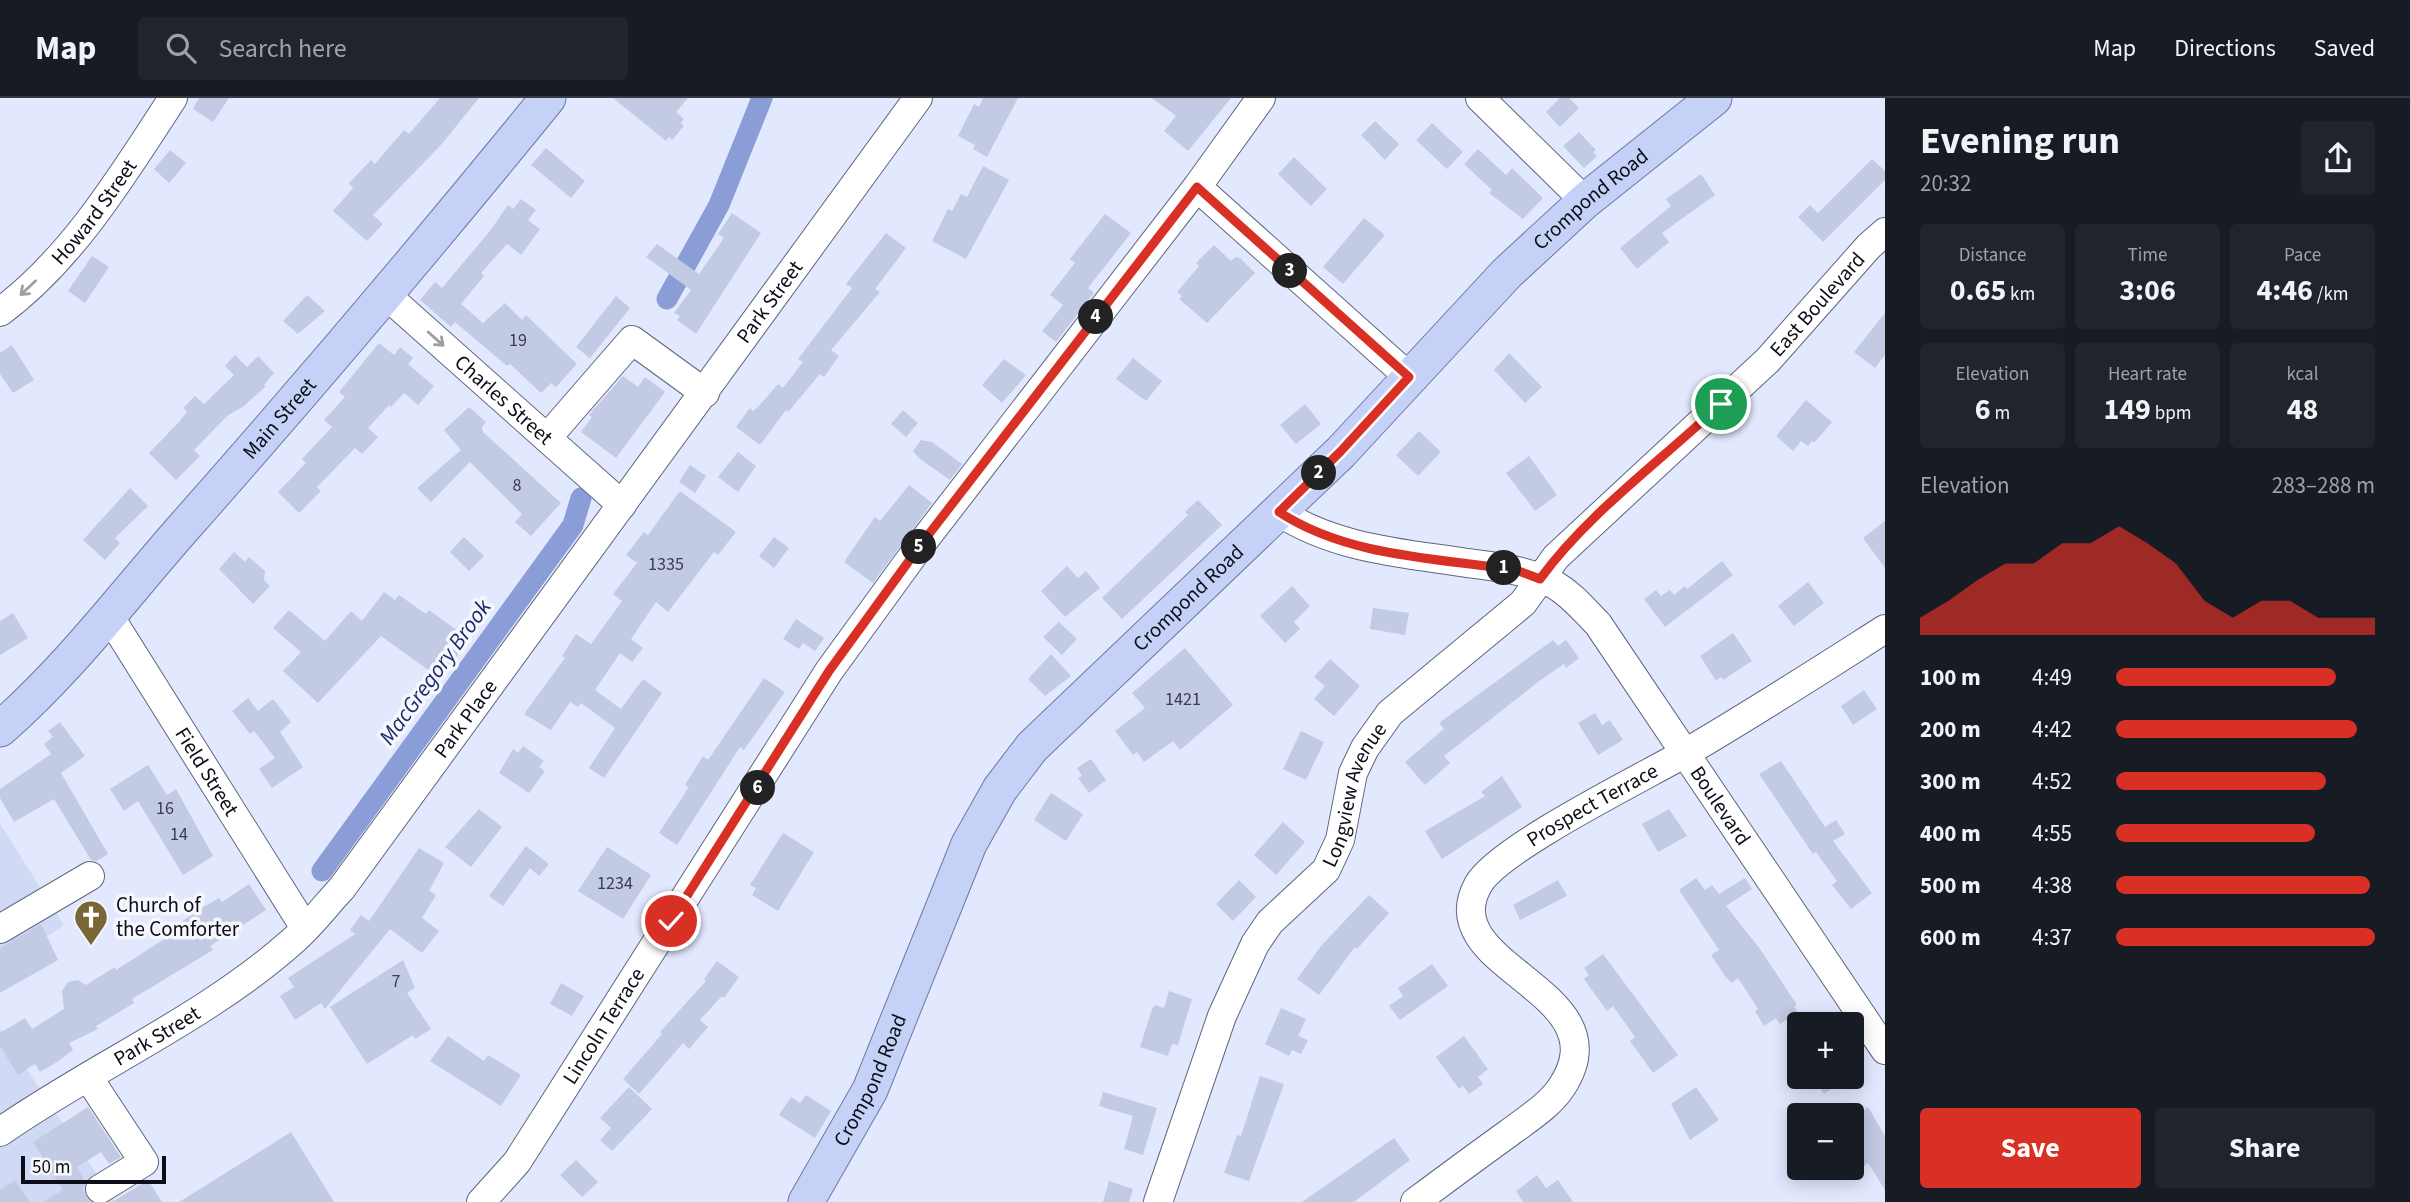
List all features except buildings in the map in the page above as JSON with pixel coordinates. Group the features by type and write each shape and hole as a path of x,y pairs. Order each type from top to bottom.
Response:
{"main road":[{"name":"Main Street","path":"0,729 38,695 385,294 548,98"},
{"name":"Crompond Road","path":"806,1202 870,1090 969,844 1000,789 1032,747 1340,452 1507,273 1586,201 1714,98"}],"street":[{"name":"Howard Street","path":"0,312 64,251 133,159 173,98"},
{"name":"Park Street","path":"622,505 918,98"},
{"name":"Lincoln Terrace","path":"481,1202 517,1162 829,671 922,543 1197,187 1261,98"},
{"path":"1480,98 1586,201"},
{"path":"1197,187 1409,377"},
{"name":"East Boulevard","path":"1540,579 1556,557 1602,512 1768,360 1869,246 1885,232"},
{"name":"Charles Street","path":"385,294 622,505"},
{"path":"547,438 632,340 705,393"},
{"name":"Park Place","path":"305,928 342,888 622,505"},
{"name":"Boulevard","path":"1279,512 1304,528 1359,547 1516,570 1540,579 1572,597 1598,624 1885,1050"},
{"name":"Longview Avenue","path":"1158,1202 1222,1016 1255,944 1270,922 1326,870 1340,840 1353,773 1365,748 1390,713 1523,603 1540,579"},
{"name":"Field Street","path":"108,614 305,928"},
{"name":"Prospect Terrace","path":"1415,1202 1540,1109 1561,1088 1575,1055 1573,1038 1555,1004 1483,944 1472,928 1469,914 1479,883 1492,867 1534,839 1685,753 1885,629"},
{"path":"0,929 90,876"},
{"name":"Park Street","path":"0,1132 189,1016 248,975 305,928"},
{"path":"88,1077 144,1162 100,1189"}],"shaded area":[{"path":"0,824 64,925 0,968"},
{"path":"0,1029 115,1202 0,1202"}],"waterway":[{"name":"MacGregory Brook","path":"667,299 719,205 762,98"},
{"name":"MacGregory Brook","path":"322,871 573,525 581,498"}],"place":[{"name":"Church of the Comforter","path":"91,947"}],"route":[{"path":"671,921 757,789 829,671 922,543 1197,187 1409,377 1340,452 1279,512 1304,528 1359,547 1516,570 1540,579 1556,557 1602,512 1721,404"}]}
